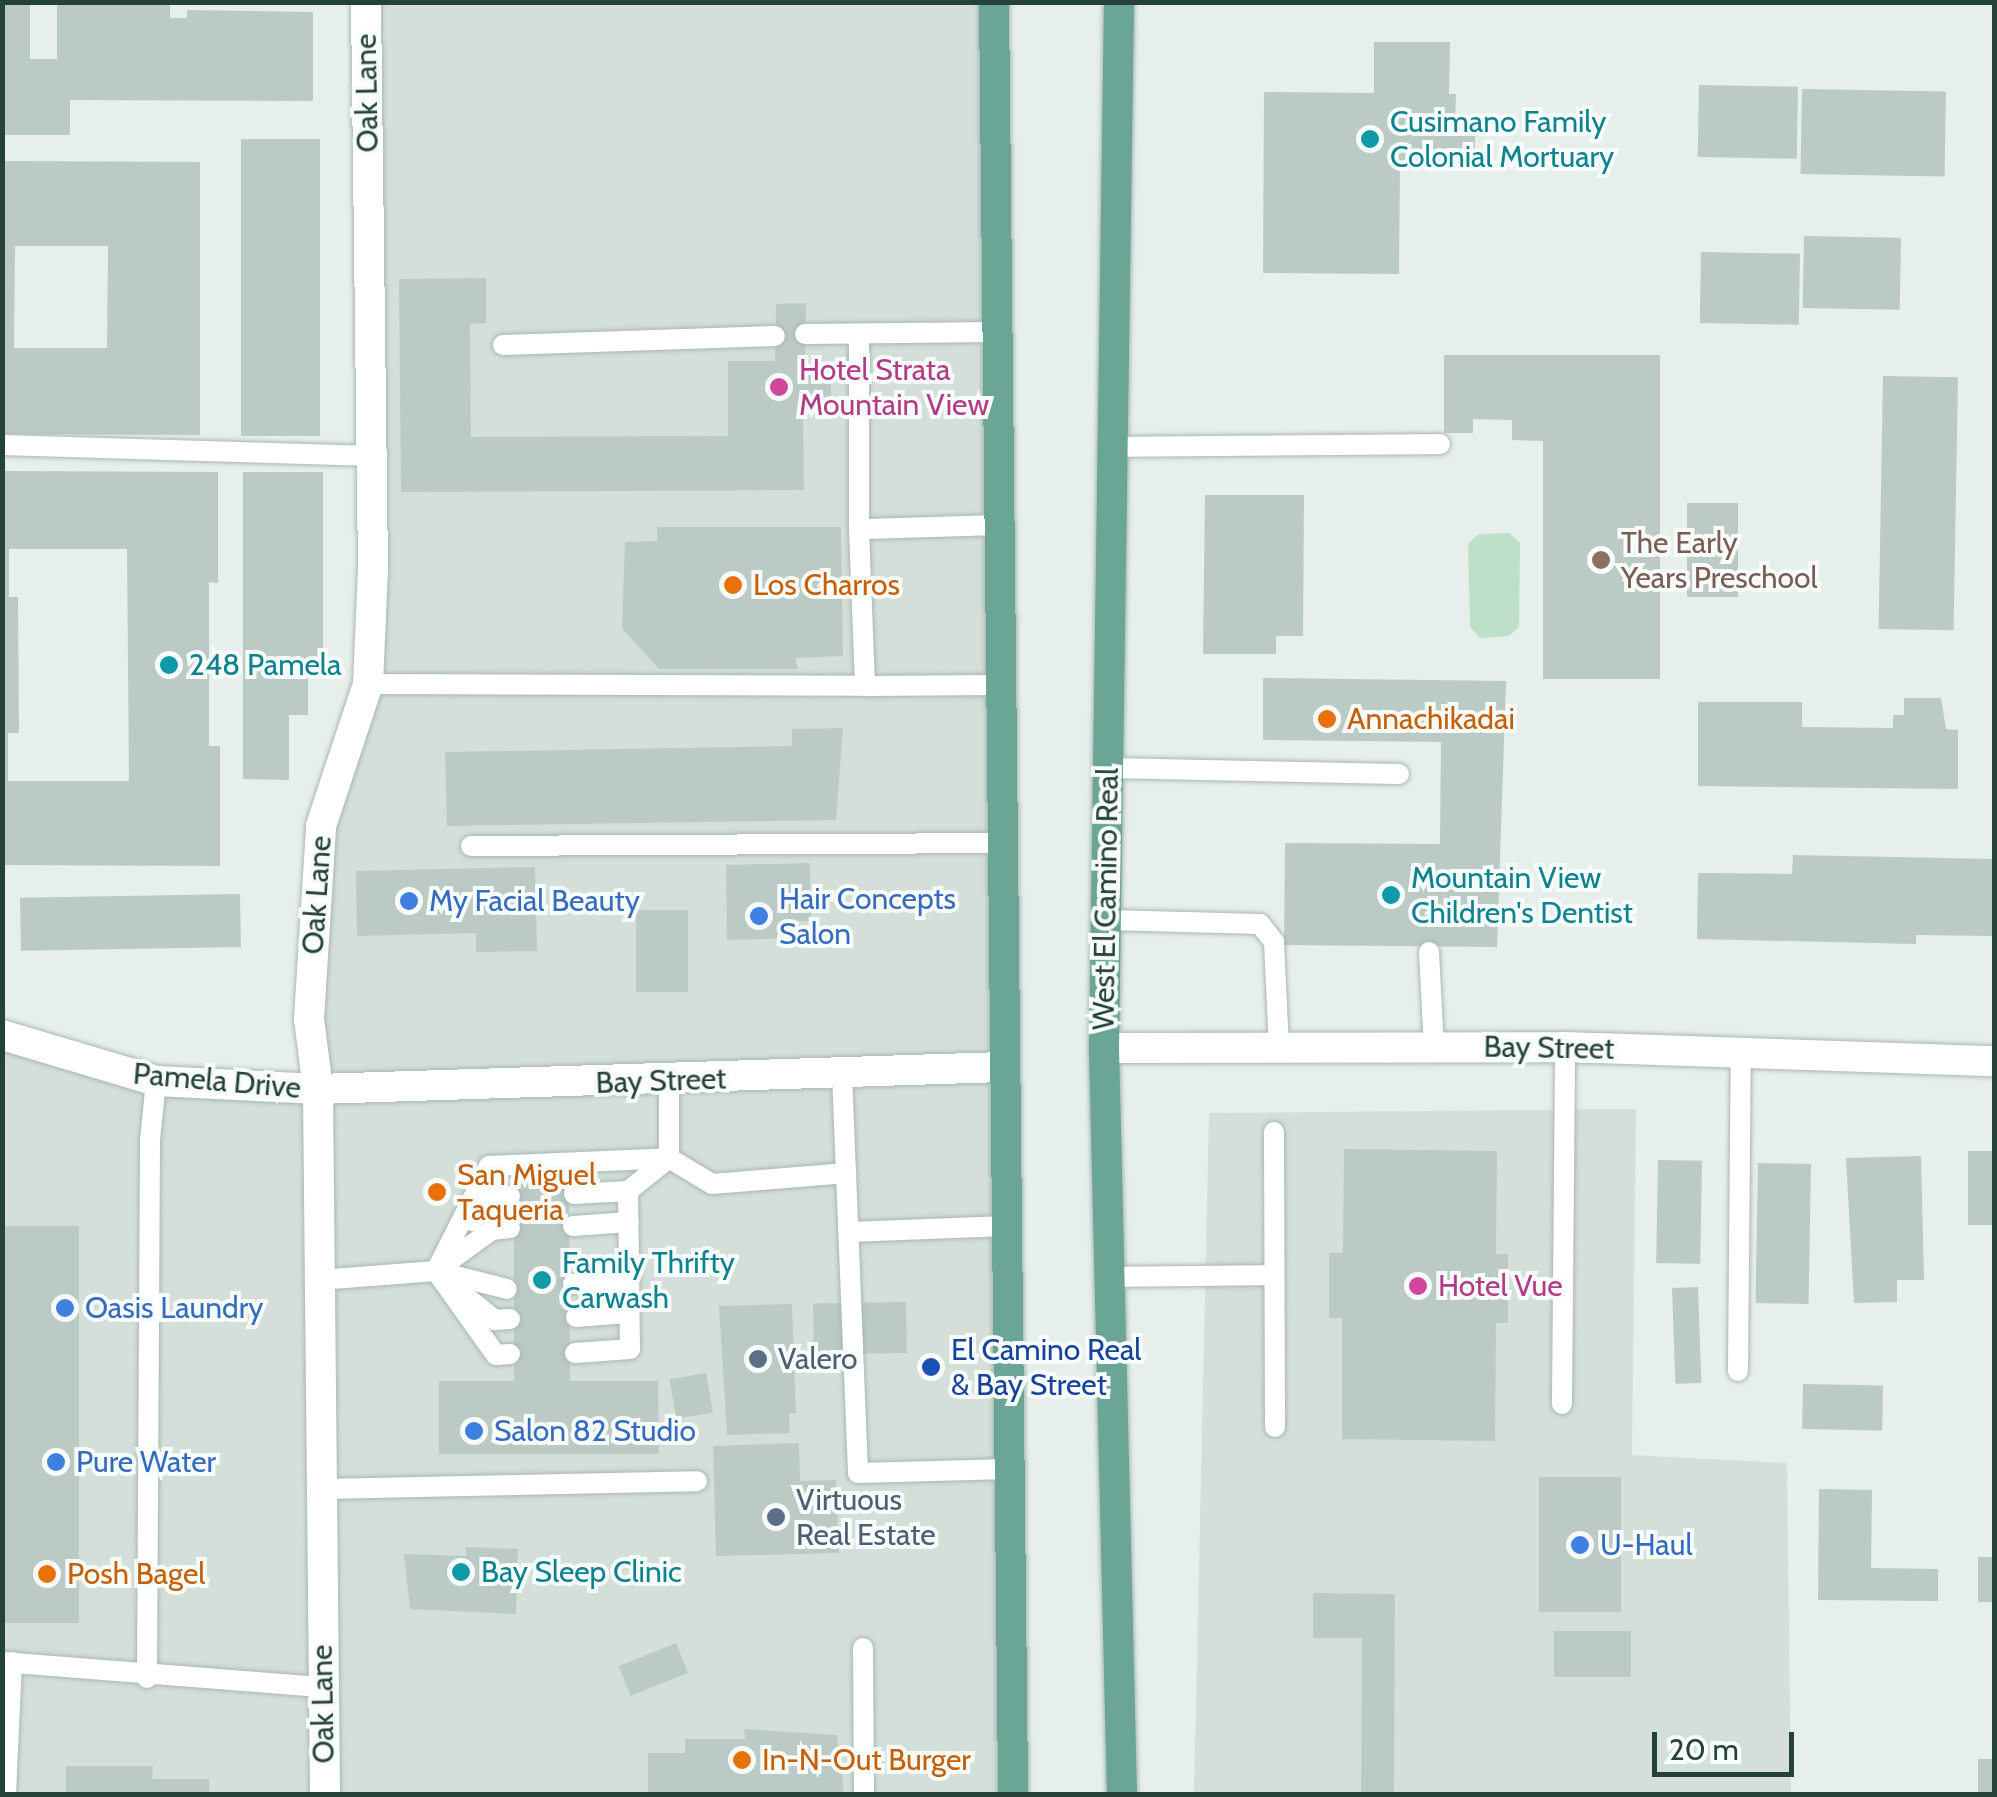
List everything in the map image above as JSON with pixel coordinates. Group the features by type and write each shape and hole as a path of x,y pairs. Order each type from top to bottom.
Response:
{"main road":[{"path":"994,2 1012,1794"},
{"name":"West El Camino Real","path":"1119,2 1104,1048 1122,1794"}],"street":[{"name":"Oak Lane","path":"325,1794 318,1089 310,1020 321,826 368,684 372,456 366,2"},
{"name":"Pamela Drive","path":"2,1034 156,1081 318,1089"},
{"name":"Bay Street","path":"1104,1048 1565,1046 1994,1062"},
{"name":"Bay Street","path":"318,1089 669,1082 1004,1067"}],"lane":[{"path":"805,334 997,332"},
{"path":"860,334 859,528 865,686"},
{"path":"503,345 775,336"},
{"path":"1111,447 1440,444"},
{"path":"2,445 372,456"},
{"path":"859,528 997,524"},
{"path":"368,684 998,685"},
{"path":"1107,768 1399,774"},
{"path":"471,846 1000,843"},
{"path":"1108,920 1260,924 1274,942 1279,1046"},
{"path":"1430,952 1434,1046"},
{"path":"1562,1404 1565,1046"},
{"path":"1738,1372 1741,1052"},
{"path":"842,1074 858,1473 1009,1469"},
{"path":"147,1678 150,1140 156,1081"},
{"path":"574,1194 628,1191 668,1158 669,1082"},
{"path":"1274,1132 1275,1427"},
{"path":"436,1271 490,1166 668,1158 712,1184 847,1172"},
{"path":"575,1353 630,1349 628,1191"},
{"path":"436,1271 490,1196 510,1196"},
{"path":"573,1226 629,1222"},
{"path":"850,1232 1007,1226"},
{"path":"436,1271 492,1230 510,1228"},
{"path":"436,1271 494,1320 510,1319"},
{"path":"436,1271 496,1355 510,1354"},
{"path":"319,1280 436,1271 507,1289"},
{"path":"1111,1277 1274,1275"},
{"path":"572,1284 628,1282"},
{"path":"576,1317 629,1314"},
{"path":"321,1489 698,1481"},
{"path":"862,1648 864,1794"},
{"path":"6,1794 7,1662 147,1678 323,1687"}],"shaded area":[{"path":"365,3 994,3 1013,1794 3,1794 3,1035 105,1069 317,1089 321,826 360,685"},
{"path":"1636,1109 1632,1455 1787,1463 1791,1794 1194,1794 1209,1113"}],"green space":[{"path":"1509,533 1520,543 1519,627 1509,636 1480,638 1470,627 1468,544 1479,534"}],"building":[{"path":"2,2 30,2 30,59 57,59 57,2 170,2 170,18 187,18 187,10 313,12 313,101 70,100 70,135 2,135"},
{"name":"Cusimano Family Colonial Mortuary","path":"1374,42 1450,42 1449,94 1456,94 1455,118 1475,118 1475,161 1400,161 1399,274 1263,273 1264,92 1374,93"},
{"path":"1699,85 1798,87 1797,159 1698,157"},
{"path":"1802,89 1946,92 1944,177 1801,174"},
{"path":"241,139 320,139 320,436 241,436"},
{"path":"2,161 200,162 200,435 2,434","holes":["15,246 108,246 107,348 14,348"]},
{"path":"1804,236 1901,238 1900,310 1803,308"},
{"path":"1701,252 1800,254 1799,325 1700,323"},
{"name":"Hotel Strata Mountain View","path":"486,278 486,323 470,324 471,437 728,436 728,361 775,361 776,304 806,303 805,364 831,365 831,408 803,409 804,490 401,492 399,279"},
{"name":"The Early Years Preschool","path":"1444,355 1660,355 1660,679 1543,679 1543,441 1512,440 1512,420 1473,419 1473,433 1444,433"},
{"path":"1883,376 1958,377 1954,630 1879,629"},
{"name":"248 Pamela","path":"2,471 218,472 218,583 209,582 209,746 220,746 220,866 2,865","holes":["9,549 127,549 129,781 8,781 8,733 19,733 18,597 9,597"]},
{"path":"243,472 323,472 323,676 308,676 308,715 289,715 289,780 243,779"},
{"path":"1205,495 1304,495 1303,636 1276,636 1276,654 1203,654"},
{"path":"1687,503 1738,503 1738,597 1687,597"},
{"name":"Los Charros","path":"657,527 841,527 843,656 795,658 798,669 659,669 622,628 625,542 657,541"},
{"path":"1263,678 1506,681 1497,947 1284,945 1285,843 1440,844 1441,742 1263,740"},
{"path":"1904,698 1941,698 1946,729 1958,730 1958,789 1698,786 1698,702 1802,702 1802,727 1893,728 1893,715 1904,715"},
{"path":"843,728 836,820 447,826 445,752 792,746 792,729"},
{"path":"1793,855 1994,859 1994,936 1916,935 1916,944 1697,939 1698,873 1792,874"},
{"path":"810,863 811,921 792,922 793,938 727,940 726,865"},
{"path":"535,867 537,951 476,952 476,933 357,936 356,871"},
{"path":"240,894 241,947 21,951 20,898"},
{"path":"636,910 688,910 688,992 636,992"},
{"name":"Hotel Vue","path":"1344,1149 1497,1151 1496,1254 1508,1254 1508,1323 1496,1323 1495,1441 1342,1439 1342,1318 1329,1318 1329,1253 1343,1253"},
{"path":"1968,1151 1994,1151 1994,1225 1968,1225"},
{"path":"1921,1156 1924,1280 1897,1280 1897,1302 1854,1303 1846,1158"},
{"path":"1658,1160 1702,1161 1700,1264 1656,1263"},
{"path":"1758,1163 1811,1164 1809,1304 1756,1303"},
{"path":"514,1178 569,1178 570,1381 658,1381 659,1454 439,1454 439,1381 514,1381"},
{"path":"2,1226 79,1226 79,1623 2,1623"},
{"path":"1698,1287 1701,1383 1675,1384 1672,1288"},
{"path":"906,1302 907,1353 814,1355 813,1304"},
{"name":"Valero","path":"792,1304 796,1413 789,1413 790,1433 727,1435 719,1306"},
{"path":"706,1373 713,1412 677,1419 670,1379"},
{"path":"1803,1384 1883,1385 1882,1430 1802,1429"},
{"name":"Virtuous Real Estate","path":"799,1443 800,1481 836,1480 839,1553 716,1556 713,1446"},
{"name":"U-Haul","path":"1539,1477 1621,1477 1621,1612 1539,1612"},
{"path":"1819,1489 1872,1490 1871,1568 1938,1569 1938,1601 1818,1600"},
{"name":"Bay Sleep Clinic","path":"466,1547 518,1549 516,1614 410,1609 404,1554 466,1556"},
{"path":"1978,1557 1994,1557 1994,1602 1978,1602"},
{"path":"1313,1593 1395,1594 1394,1794 1361,1794 1362,1638 1313,1638"},
{"path":"1554,1631 1631,1631 1631,1677 1554,1677"},
{"path":"676,1643 688,1673 631,1696 619,1666"},
{"name":"In-N-Out Burger","path":"744,1729 837,1735 844,1794 648,1794 648,1753 685,1753 685,1739 745,1739"},
{"path":"1978,1759 1994,1759 1994,1794 1978,1794"},
{"path":"66,1766 153,1766 152,1779 209,1779 209,1794 66,1794"}],"place":[{"name":"Cusimano Family Colonial Mortuary","path":"1370,139"},
{"name":"Hotel Strata Mountain View","path":"779,387"},
{"name":"The Early Years Preschool","path":"1601,560"},
{"name":"Los Charros","path":"733,585"},
{"name":"248 Pamela","path":"169,665"},
{"name":"Annachikadai","path":"1327,719"},
{"name":"Mountain View Children's Dentist","path":"1391,895"},
{"name":"My Facial Beauty","path":"409,901"},
{"name":"Hair Concepts Salon","path":"759,916"},
{"name":"San Miguel Taqueria","path":"437,1192"},
{"name":"Family Thrifty Carwash","path":"542,1280"},
{"name":"Hotel Vue","path":"1418,1286"},
{"name":"Oasis Laundry","path":"65,1308"},
{"name":"Valero","path":"758,1359"},
{"name":"El Camino Real & Bay Street","path":"931,1367"},
{"name":"Salon 82 Studio","path":"474,1431"},
{"name":"Pure Water","path":"56,1462"},
{"name":"Virtuous Real Estate","path":"776,1517"},
{"name":"U-Haul","path":"1580,1545"},
{"name":"Bay Sleep Clinic","path":"461,1572"},
{"name":"Posh Bagel","path":"47,1574"},
{"name":"In-N-Out Burger","path":"742,1760"}]}
